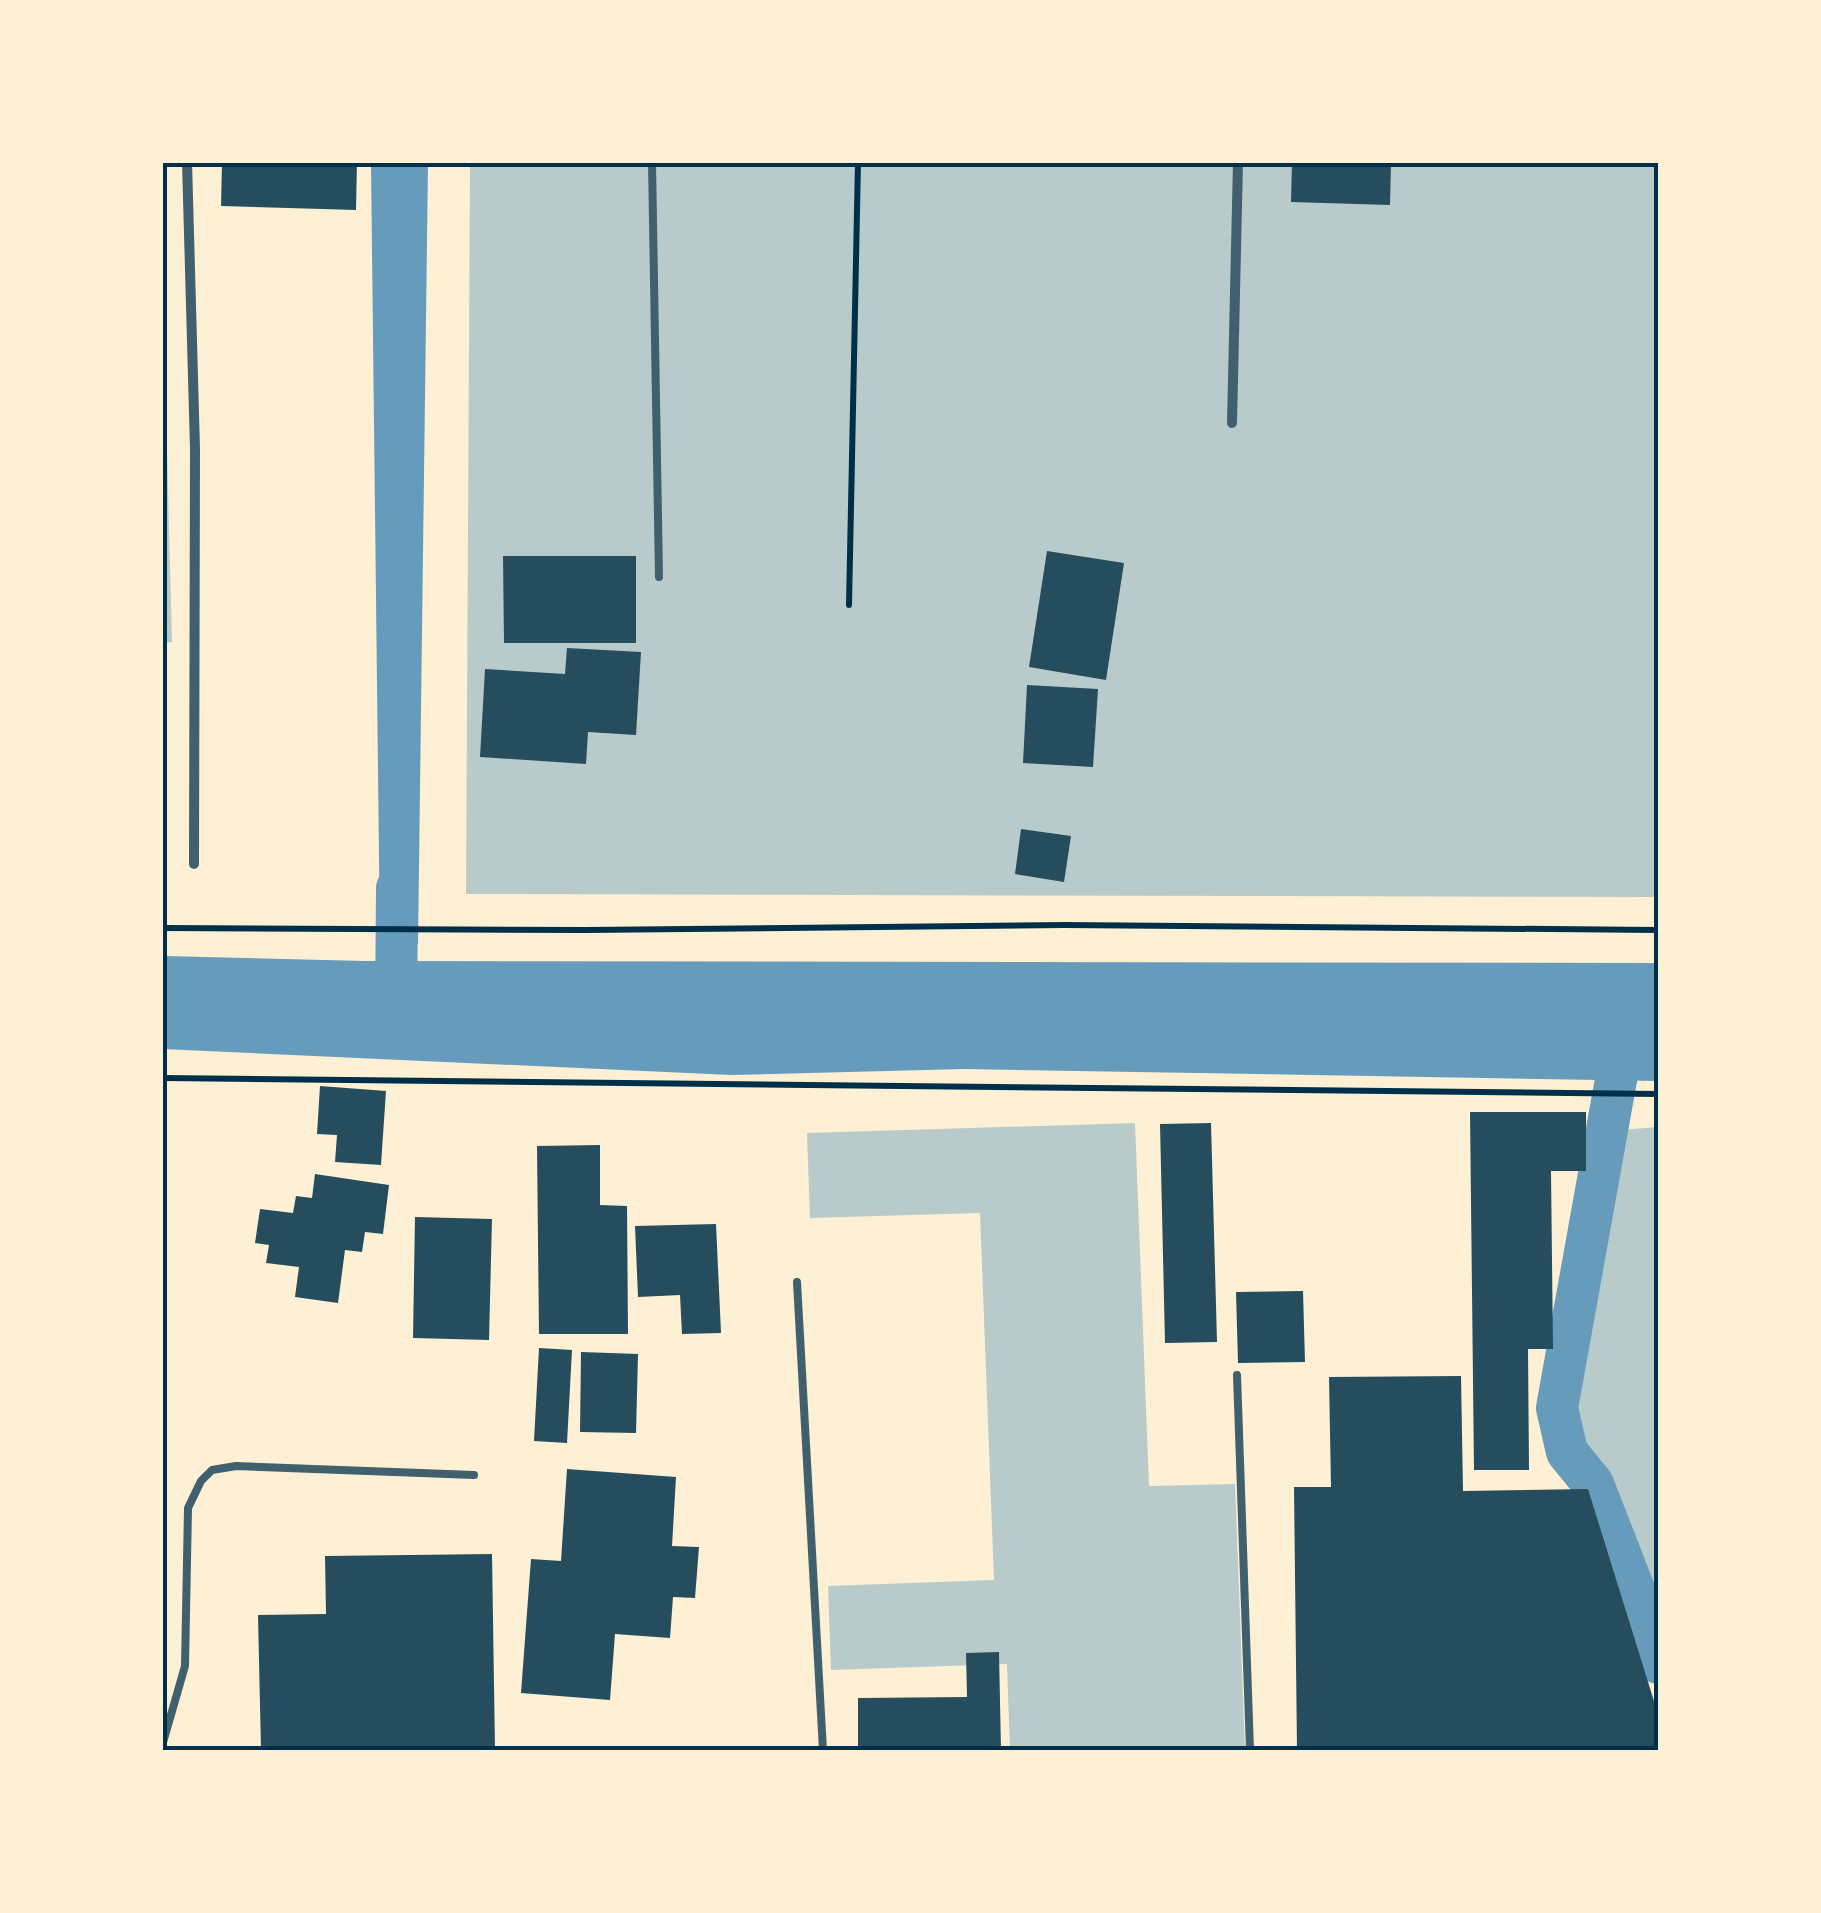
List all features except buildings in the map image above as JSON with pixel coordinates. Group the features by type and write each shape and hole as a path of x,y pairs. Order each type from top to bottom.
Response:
{"street":[{"path":"187,162 195,449 194,864"},
{"path":"1232,423 1238,162"}],"lane":[{"path":"652,162 659,577"},
{"path":"796,1282 823,1750"},
{"path":"1236,1374 1250,1750"},
{"path":"162,1746 185,1666 188,1508 201,1480 212,1470 236,1466 474,1475"}],"path":[{"path":"848,605 858,162"},
{"path":"162,928 1065,925 1658,930"},
{"path":"162,1078 1658,1094"}],"shaded area":[{"path":"470,163 1658,163 1658,897 466,894"},
{"path":"162,258 172,642 163,643 162,643"},
{"path":"1135,1123 1149,1486 1235,1484 1245,1750 1010,1750 1007,1664 831,1670 828,1586 994,1580 980,1213 810,1218 807,1133"},
{"path":"1658,1127 1658,1606 1567,1422 1621,1130"}],"water":[{"path":"371,163 428,163 418,944 380,944"},
{"path":"163,956 365,961 1658,963 1658,1081 964,1069 731,1075 163,1049"}],"waterway":[{"path":"396,1012 397,888"},
{"path":"1626,1024 1557,1408 1567,1452 1593,1484 1649,1628 1658,1663"}]}
